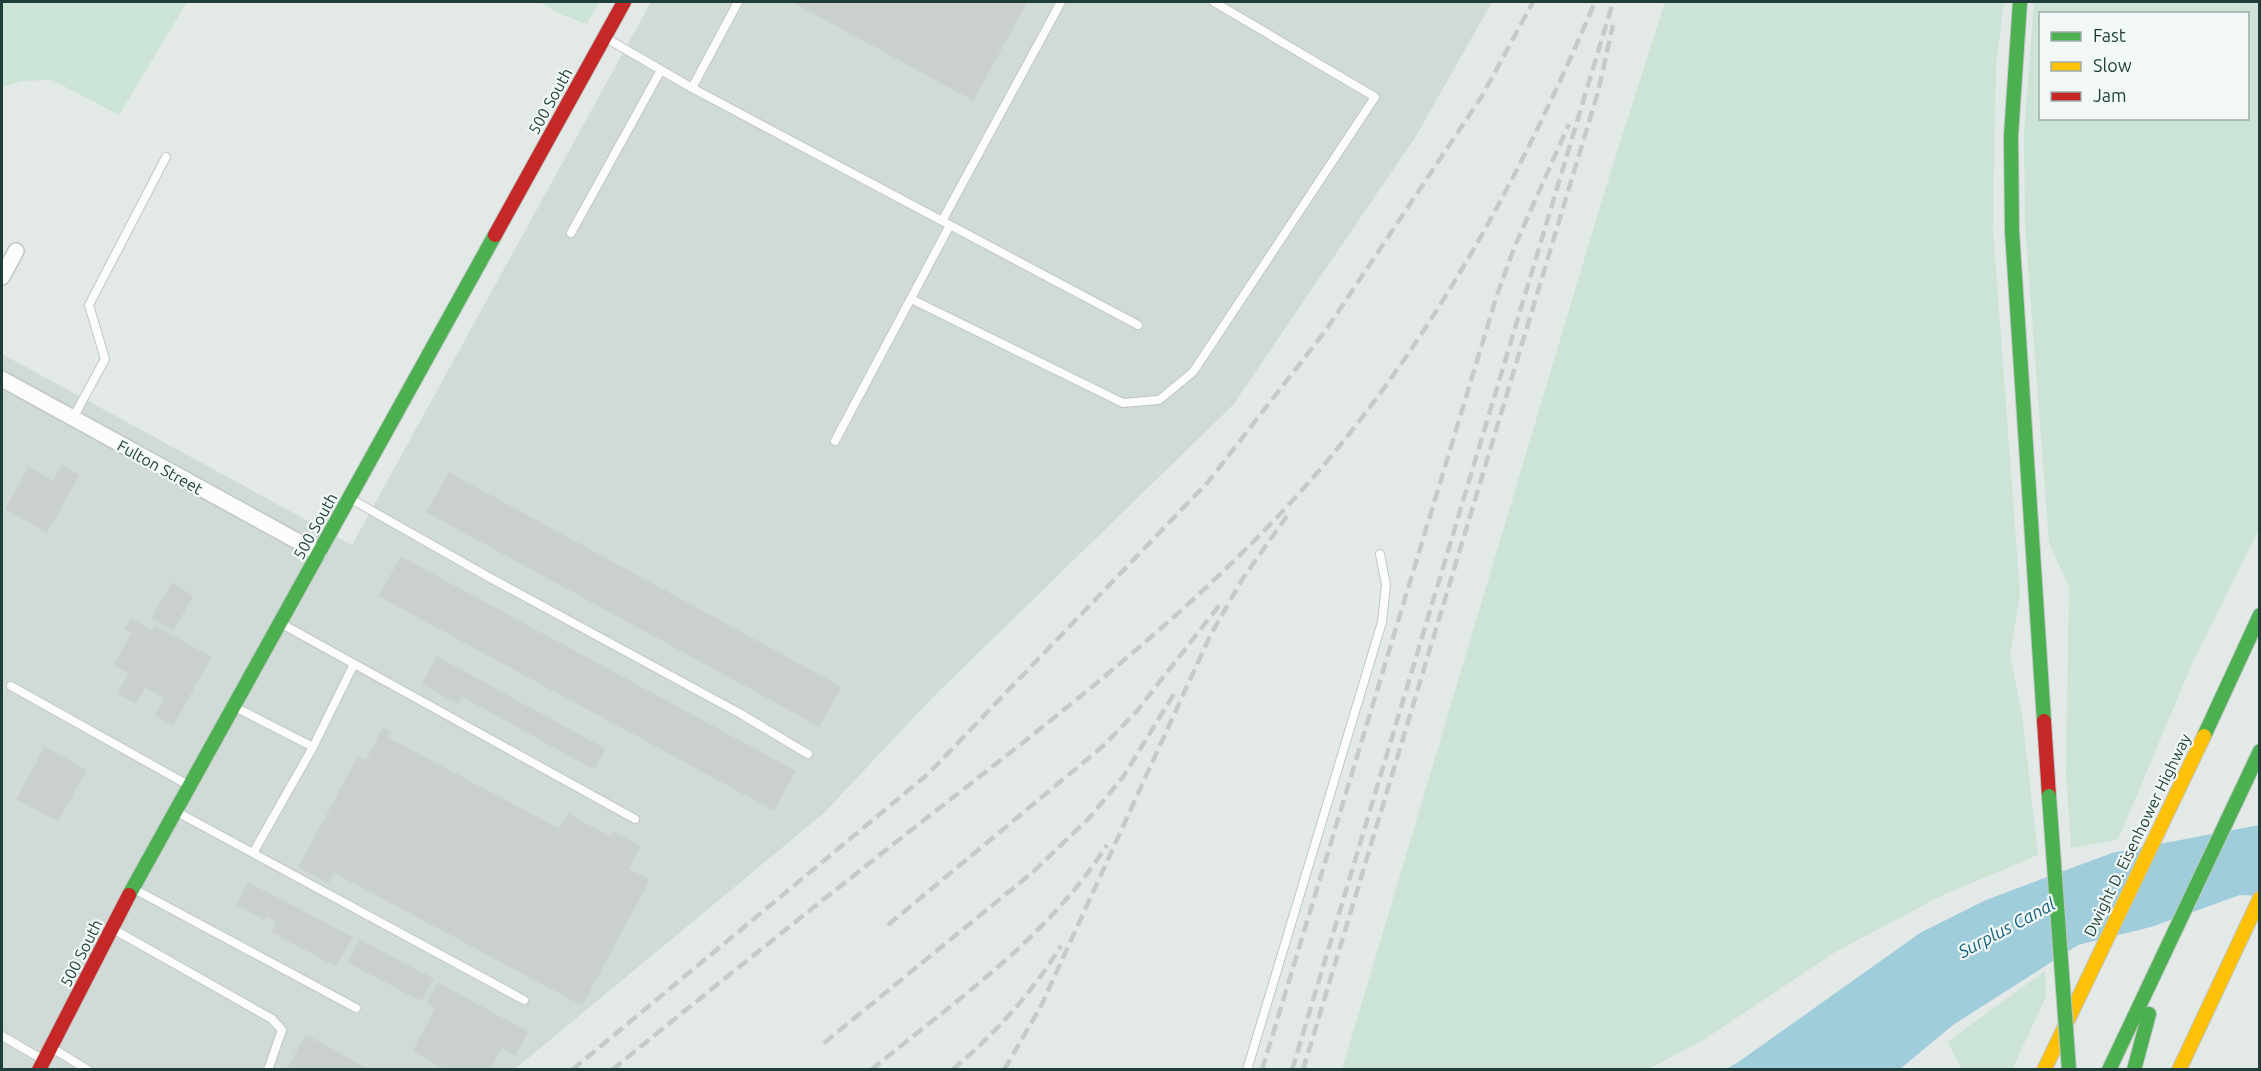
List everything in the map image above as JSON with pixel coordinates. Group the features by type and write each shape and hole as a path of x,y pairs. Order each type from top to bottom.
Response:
{"main road":[{"name":"500 South","path":"45,1059 133,888 624,2"},
{"path":"2020,2 2011,136 2012,231 2069,1070"},
{"name":"Dwight D. Eisenhower Highway","path":"2044,1070 2164,821 2259,615"},
{"path":"2109,1070 2259,751"},
{"path":"2179,1070 2259,898"},
{"path":"2134,1070 2167,945"}],"street":[{"path":"2,277 16,251"},
{"name":"Fulton Street","path":"2,378 319,553"}],"lane":[{"path":"692,88 738,2"},
{"path":"942,221 1061,2"},
{"path":"911,299 1123,403 1159,399 1193,372 1375,97 1214,2"},
{"path":"604,37 692,88 1138,325"},
{"path":"571,233 661,70"},
{"path":"73,418 105,359 89,305 166,157"},
{"path":"836,441 951,225"},
{"path":"350,498 484,575 741,714 808,754"},
{"path":"1247,1070 1382,622 1386,585 1380,554"},
{"path":"281,623 634,819"},
{"path":"253,853 313,747 354,664"},
{"path":"11,686 190,786"},
{"path":"234,707 313,747"},
{"path":"176,811 524,1000"},
{"path":"133,888 356,1008"},
{"path":"112,928 272,1019 282,1030 268,1070"},
{"path":"2,1036 45,1059 88,1070"}],"shaded area":[{"path":"651,2 1492,2 1416,136 1233,405 934,696 824,813 515,1069 2,1069 2,354 352,545"}],"green space":[{"path":"2,2 187,2 119,115 52,80 21,81 2,87"},
{"path":"540,2 599,2 587,24 562,15"},
{"path":"1665,2 2004,2 1996,65 1993,229 2020,594 2010,655 2022,714 2038,855 1943,895 1837,951 1705,1039 1649,1069 1342,1069 1604,193"},
{"path":"2034,2 2259,2 2259,529 2192,664 2118,840 2071,848 2066,772 2069,587 2049,543 2025,225 2024,134"},
{"path":"2045,971 2046,997 2012,1069 1962,1069 1947,1042"}],"water":[{"name":"Surplus Canal","path":"2259,825 2259,896 2240,895 2151,927 2078,945 1953,1025 1900,1069 1724,1070 1920,933 1986,900 2112,853"}],"building":[{"path":"793,2 1027,2 973,100"},
{"path":"62,465 79,475 47,532 6,509 29,467 53,481"},
{"path":"449,473 841,687 819,726 427,512"},
{"path":"401,557 795,771 774,810 379,596"},
{"path":"172,583 193,596 173,630 152,618"},
{"path":"131,619 152,631 155,626 211,657 173,725 155,715 165,698 145,687 136,703 118,694 129,673 114,665 132,633 125,629"},
{"path":"437,657 605,749 594,769 462,696 458,704 422,684"},
{"path":"383,728 391,732 388,738 559,829 568,814 610,837 613,832 640,846 628,869 649,880 582,1005 334,872 328,883 299,867 358,757 366,761"},
{"path":"45,747 86,770 58,821 17,799"},
{"path":"248,883 352,937 336,966 272,932 277,922 266,916 264,919 237,905"},
{"path":"360,940 433,979 421,1001 348,962"},
{"path":"438,983 528,1032 515,1055 502,1047 489,1070 446,1070 413,1051 436,1008 427,1003"},
{"path":"306,1035 369,1070 287,1070"}],"railway":[{"path":"572,1070 928,774 1208,482 1326,330 1482,96 1533,2"},
{"path":"612,1070 1103,678 1206,588 1302,490 1346,438 1384,387 1454,282 1515,173 1570,60 1595,2"},
{"path":"1292,1070 1613,2"},
{"path":"1303,1070 1598,92 1613,25"},
{"path":"1262,1070 1497,295 1514,248 1569,124"},
{"path":"1004,1070 1041,1006 1210,636 1243,578 1287,516"},
{"path":"888,925 1102,747 1137,711 1221,603"},
{"path":"824,1043 1033,872 1090,817 1123,777 1177,689"},
{"path":"871,1070 967,993 1029,939 1083,879 1107,845"},
{"path":"952,1070 1011,1013 1061,946"}],"traffic: fast":[{"path":"2020,2 2011,136 2012,231 2044,721"},
{"path":"129,895 495,235"},
{"path":"2204,736 2260,615"},
{"path":"2109,1070 2260,751"},
{"path":"2049,796 2069,1070"},
{"path":"2134,1070 2149,1014"}],"traffic: slow":[{"path":"2044,1070 2204,736"},
{"path":"2179,1070 2260,898"}],"traffic: jam":[{"path":"495,235 624,2"},
{"path":"2044,721 2049,796"},
{"path":"39,1070 129,895"}]}
